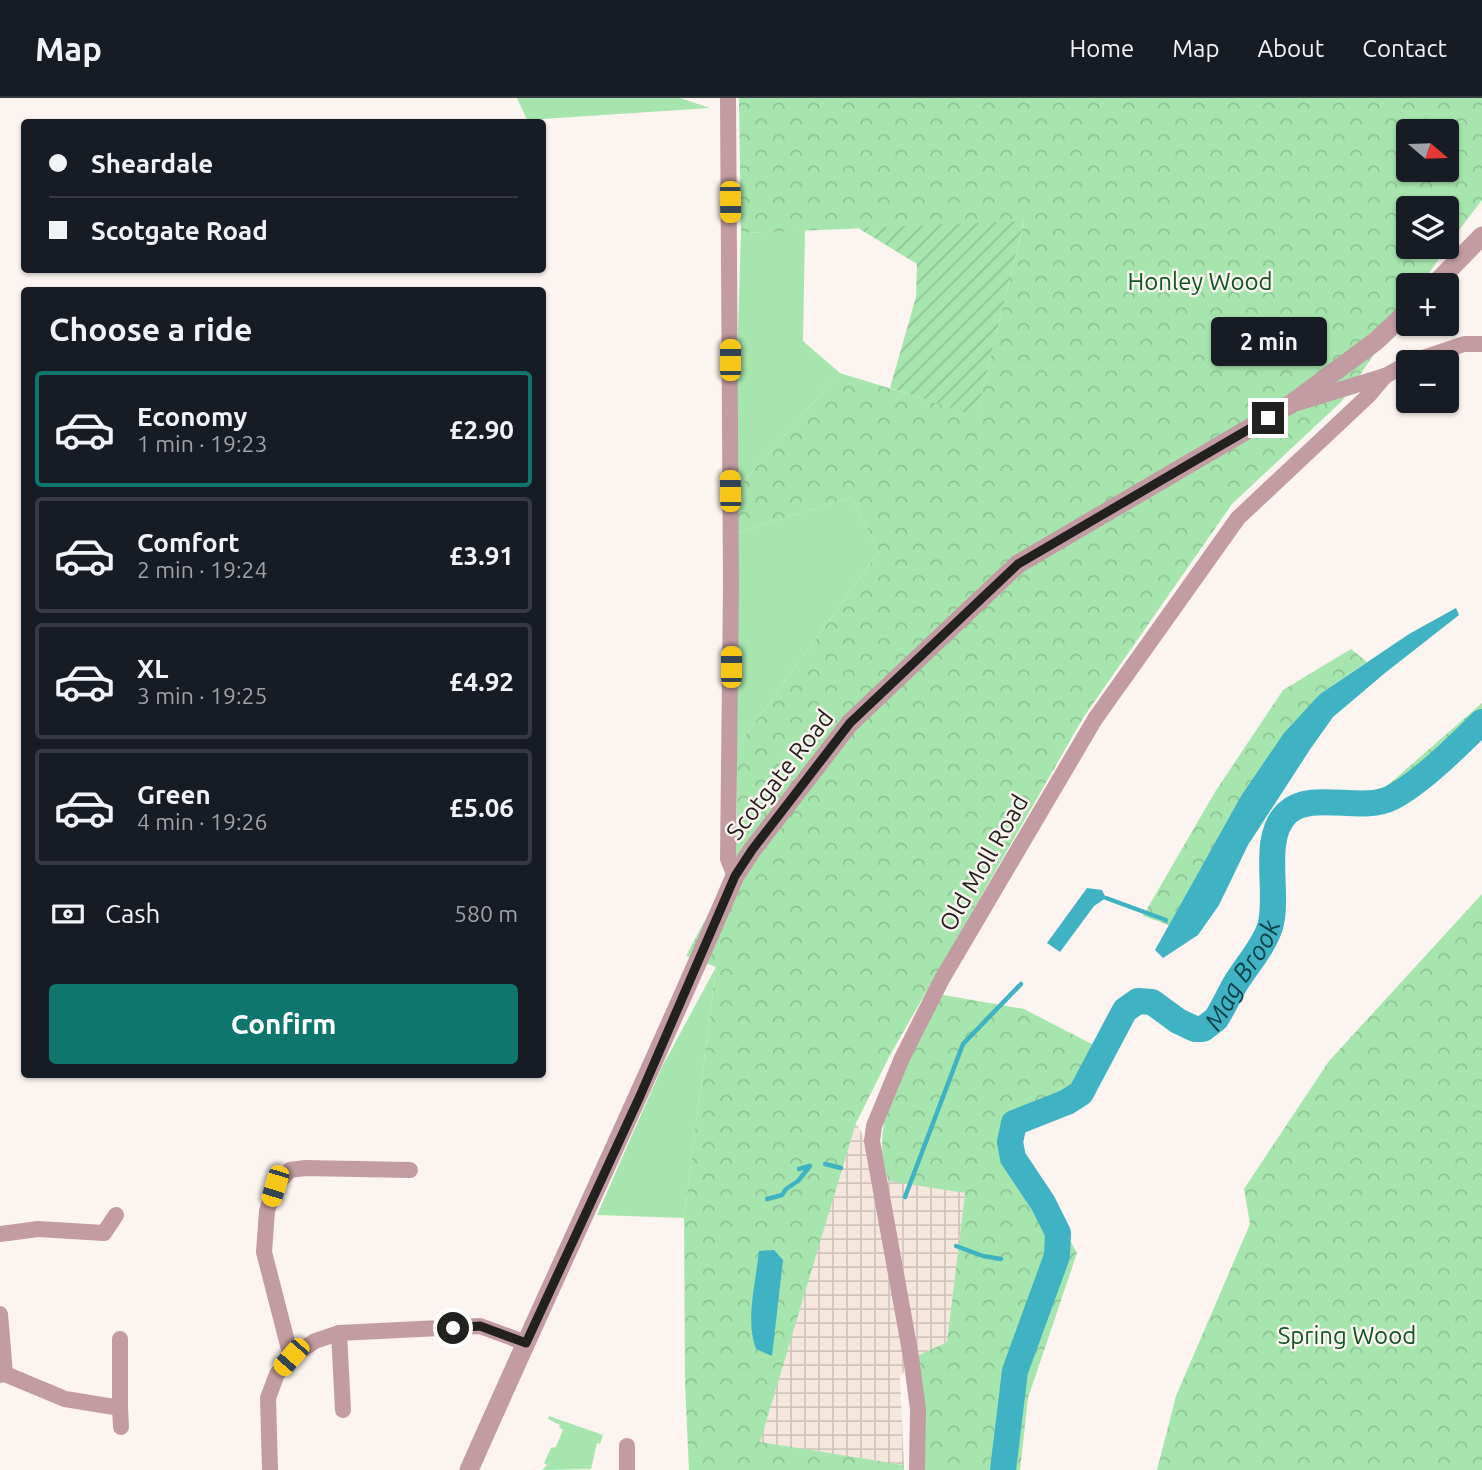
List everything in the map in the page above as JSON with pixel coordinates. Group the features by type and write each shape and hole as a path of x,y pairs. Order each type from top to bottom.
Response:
{"street":[{"path":"729,98 732,586 729,859 735,876"},
{"path":"1446,273 1482,236"},
{"name":"Scotgate Road","path":"470,1470 640,1096 735,876 850,723 1018,564 1291,404 1376,341 1396,322"},
{"path":"1447,350 1464,344 1482,344"},
{"path":"1291,404 1396,370"},
{"name":"Old Moll Road","path":"917,1470 918,1409 911,1357 872,1141 874,1126 902,1058 942,979 1095,719 1238,518 1368,396 1385,376"},
{"path":"291,1357 264,1252 267,1211 275,1186 290,1170 305,1168 410,1170"},
{"path":"0,1234 38,1229 104,1233 117,1215"},
{"path":"0,1314 3,1374 65,1399 120,1408"},
{"path":"270,1470 268,1398 277,1374 291,1357 315,1341 339,1333 480,1326 526,1343"},
{"path":"339,1333 343,1410"},
{"path":"120,1339 121,1427"},
{"path":"627,1446 627,1470"}],"shaded area":[{"path":"856,1123 889,1180 965,1193 947,1342 915,1357 900,1377 904,1465 759,1443"}],"green space":[{"path":"517,98 680,98 710,108 542,119 527,119"},
{"name":"Honley Wood","path":"739,98 1482,98 1482,200 1459,230 1459,196 1396,196 1396,259 1439,259 1429,273 1396,273 1396,322 1342,401 1232,504 1083,718 889,1057 856,1123 760,1442 904,1465 904,1470 689,1470 685,1384 684,1218 716,967 686,956 721,890 737,834 737,747 879,552 851,497 735,534 733,493 840,373 976,415 1024,222 741,233"},
{"path":"1024,221 976,416 890,388 916,297 917,264 858,228"},
{"path":"805,230 803,341 840,373 733,493 741,233"},
{"path":"851,497 879,552 737,747 735,534"},
{"path":"1351,649 1367,662 1320,694 1241,796 1169,925 1143,916 1215,792 1283,690"},
{"path":"1482,703 1482,740 1387,813 1372,799"},
{"name":"Spring Wood","path":"1482,894 1482,1470 1157,1470 1176,1396 1250,1224 1244,1189 1329,1061"},
{"path":"716,967 684,1218 597,1215 662,1067"},
{"path":"938,994 1024,1009 1111,1054 1087,1095 1071,1107 1018,1130 1015,1139 1077,1253 1028,1398 1020,1470 922,1470 915,1357 947,1342 965,1193 889,1181 883,1158 883,1134 895,1085"},
{"path":"549,1416 603,1435 600,1444 597,1443 591,1469 542,1470 547,1465 544,1463 551,1448 556,1447 563,1430 560,1425 548,1419"}],"water":[{"path":"1456,608 1459,615 1333,717 1248,845 1219,905 1198,935 1163,958 1155,950 1241,796 1284,733 1320,694 1409,634"},
{"path":"1087,888 1102,890 1106,898 1094,906 1060,952 1047,943"},
{"path":"774,1250 783,1260 772,1356 756,1349 751,1313 759,1251"}],"waterway":[{"name":"Mag Brook","path":"1003,1470 1015,1371 1057,1256 1058,1233 1043,1203 1013,1158 1010,1142 1014,1123 1067,1102 1081,1093 1125,1010 1138,1001 1152,1002 1178,1021 1195,1029 1203,1029 1216,1019 1270,927 1274,837 1287,813 1297,806 1309,803 1366,803 1391,798 1427,773 1482,722"},
{"path":"1106,898 1166,920"},
{"path":"905,1197 963,1044 1021,984"},
{"path":"825,1164 841,1168"},
{"path":"799,1169 809,1166"},
{"path":"767,1199 782,1195 810,1166"},
{"path":"956,1246 983,1256 1001,1259"}],"route":[{"path":"453,1328 480,1326 526,1343 640,1096 735,876 850,723 1018,564 1268,418"}]}
